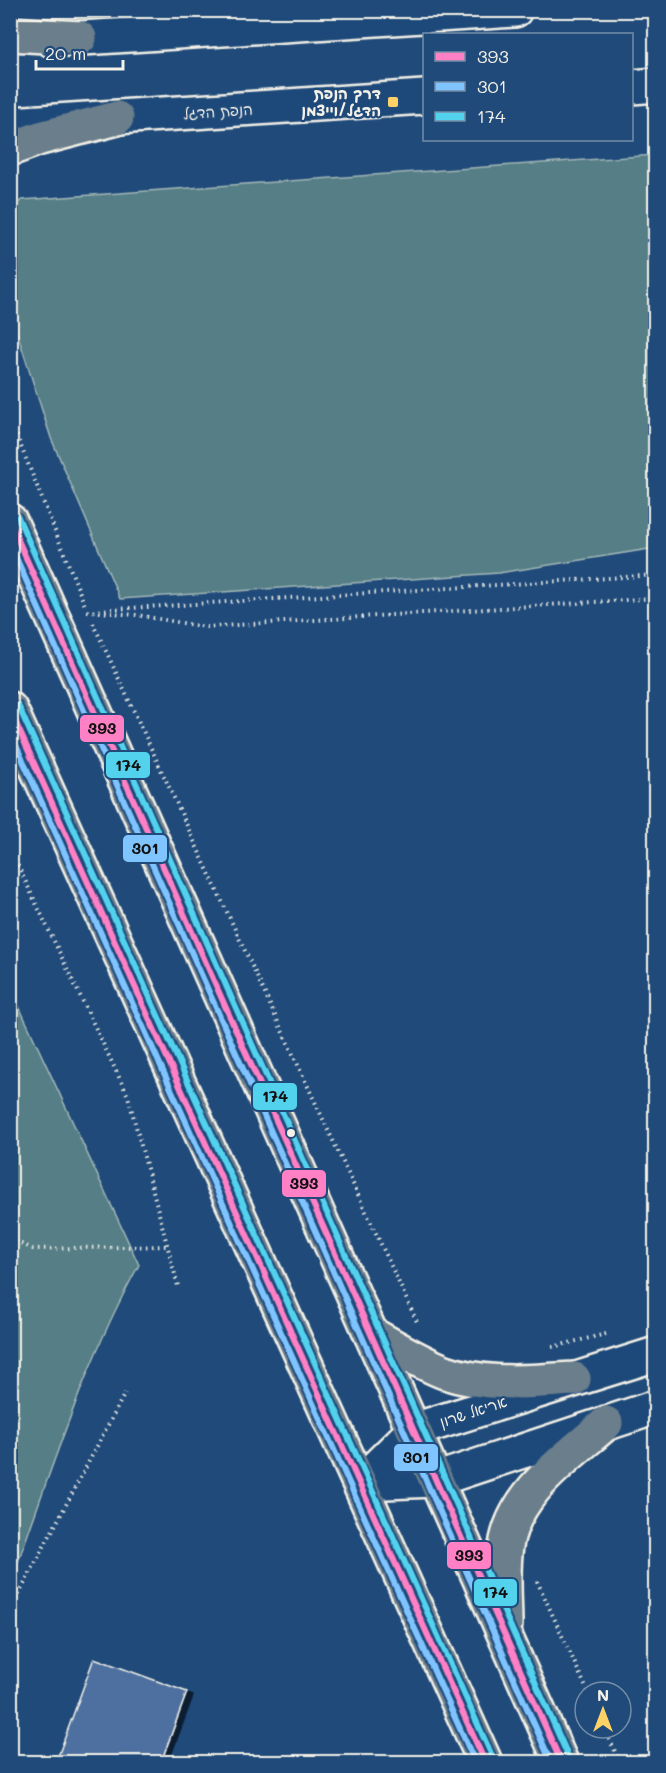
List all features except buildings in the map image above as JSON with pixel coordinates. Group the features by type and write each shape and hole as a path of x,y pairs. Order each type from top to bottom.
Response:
{"main road":[{"path":"10,44 514,10"},
{"path":"10,34 80,38"},
{"path":"633,87 656,85"},
{"name":"הנפת הדגל","path":"10,124 423,98"},
{"path":"10,149 40,138 117,118"},
{"path":"10,521 561,1762"},
{"path":"10,709 485,1762"},
{"path":"371,1334 447,1372 485,1380 521,1382 574,1379"},
{"name":"אריאל שרון","path":"360,1483 414,1431 656,1354"},
{"path":"360,1483 435,1480 656,1407"},
{"path":"506,1638 506,1547 511,1525 523,1503 541,1482 606,1423"}],"path":[{"path":"10,419 87,611 423,1332"},
{"path":"87,611 656,575"},
{"path":"87,611 136,615 206,627 656,598"},
{"path":"10,849 128,1096 178,1286"},
{"path":"10,1239 33,1249 168,1246"},
{"path":"10,1611 125,1393"},
{"path":"535,1577 582,1680"},
{"path":"610,1740 620,1762"}],"green space":[{"path":"655,155 655,548 499,573 120,599 51,438 11,314 11,207 22,200"},
{"path":"10,987 139,1265 119,1302 85,1380 11,1581"}],"transit line":[{"name":"174","path":"18,517 569,1758"},
{"name":"393","path":"10,522 561,1762"},
{"name":"301","path":"10,544 551,1762"},
{"name":"174","path":"18,705 493,1758"},
{"name":"393","path":"10,710 485,1762"},
{"name":"301","path":"10,732 475,1762"}],"place":[{"name":"דרך הנפת הדגל/וייצמן","path":"393,102"}]}
